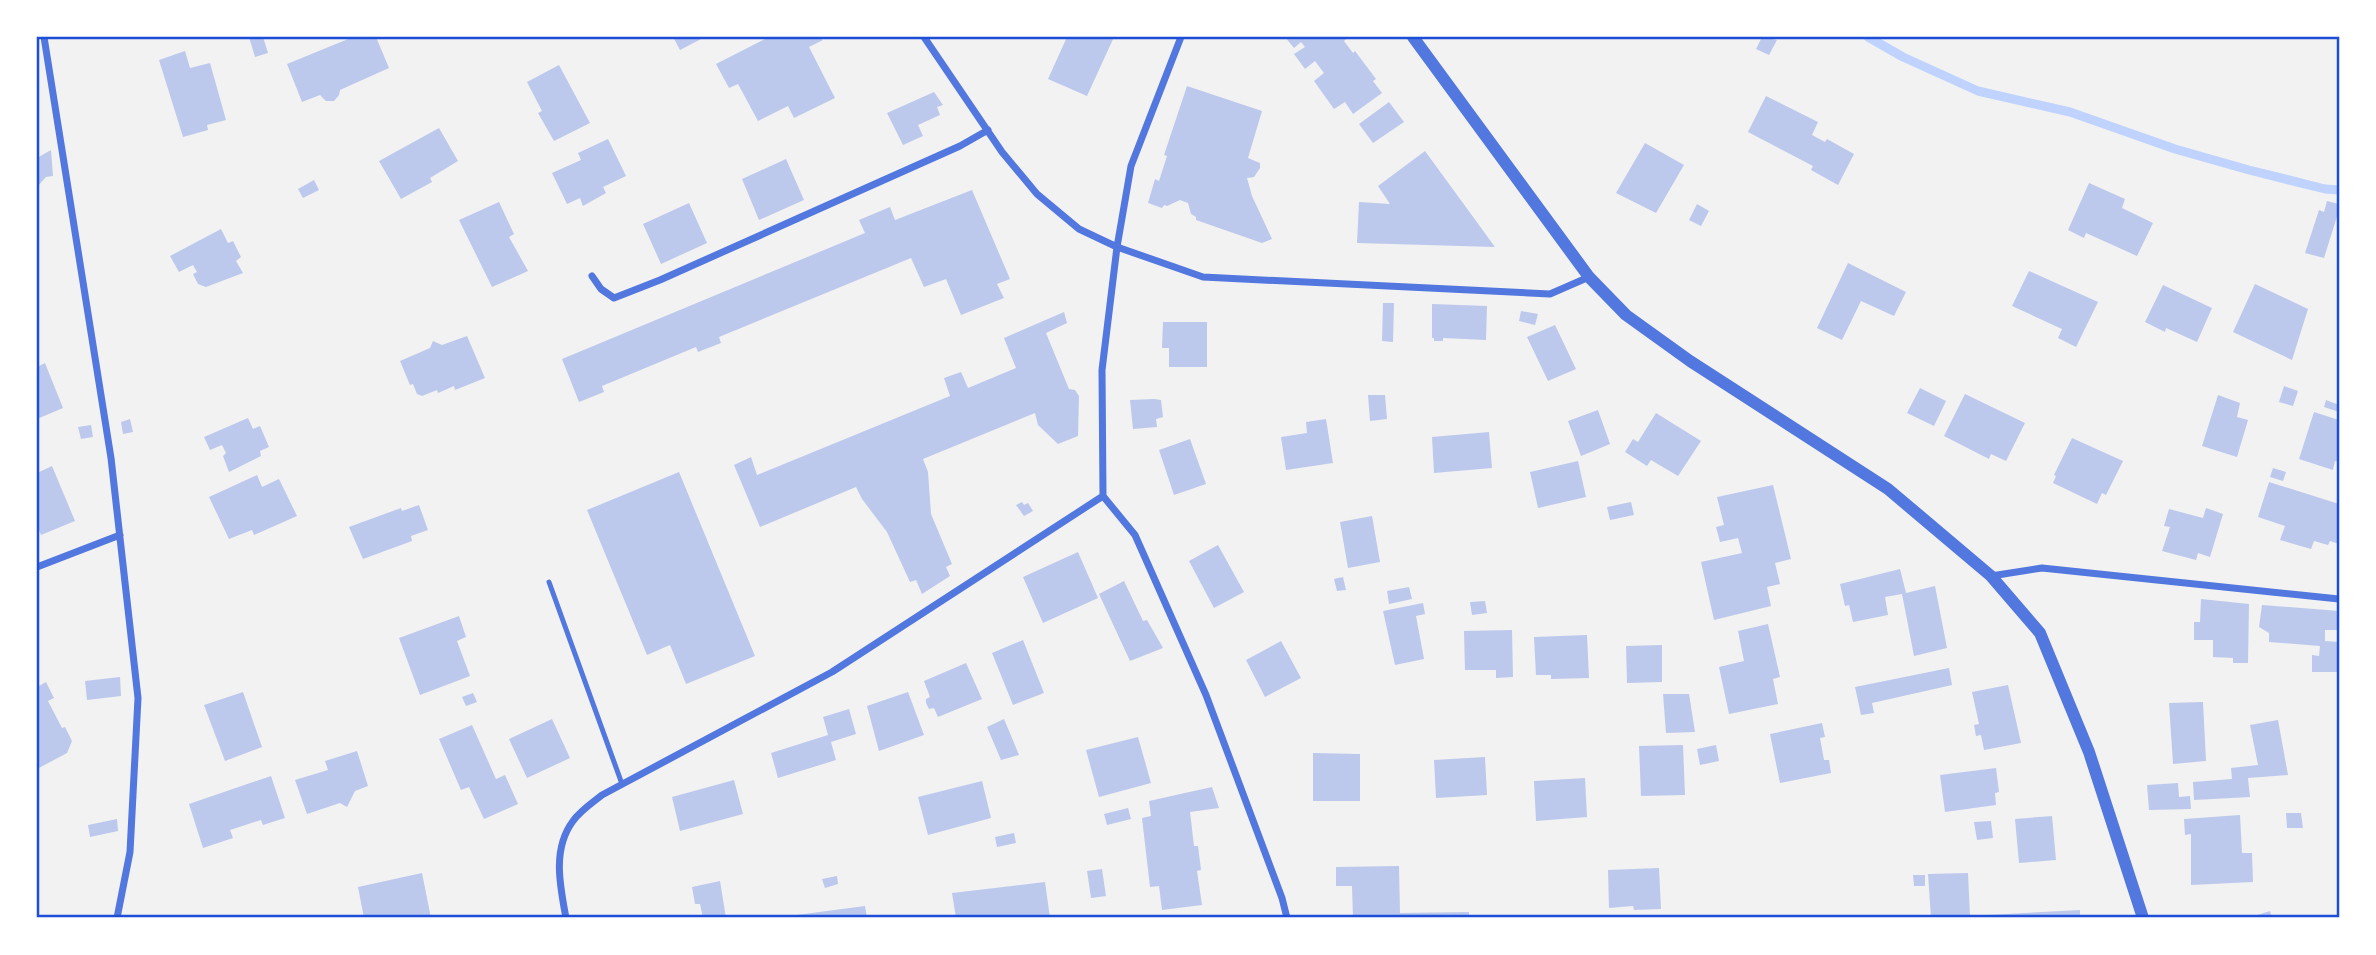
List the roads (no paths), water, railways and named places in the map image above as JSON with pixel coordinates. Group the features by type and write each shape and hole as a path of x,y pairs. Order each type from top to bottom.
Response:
{"street":[{"path":"44,37 103,405 138,698 130,852 117,918"},
{"path":"924,37 988,130 1037,194 1079,229 1117,247 1203,277 1550,294 1589,277"},
{"path":"1181,37 1131,166 1117,247 1102,370 1103,496 1135,535 1206,695 1282,898 1287,918"},
{"path":"1413,37 1589,277 1626,315 1690,361 1888,489 1991,576 2040,633 2089,752 2143,918"},
{"path":"592,276 601,289 614,298 960,146 988,130"},
{"path":"566,918 560,890 559,856 565,834 574,819 602,795 832,672 1103,496"},
{"path":"37,567 120,535"},
{"path":"1991,576 2042,568 2339,599"}],"lane":[{"path":"550,582 622,784"}],"waterway":[{"path":"1868,37 1903,57 1978,91 2070,112 2175,149 2249,170 2339,190"}]}
